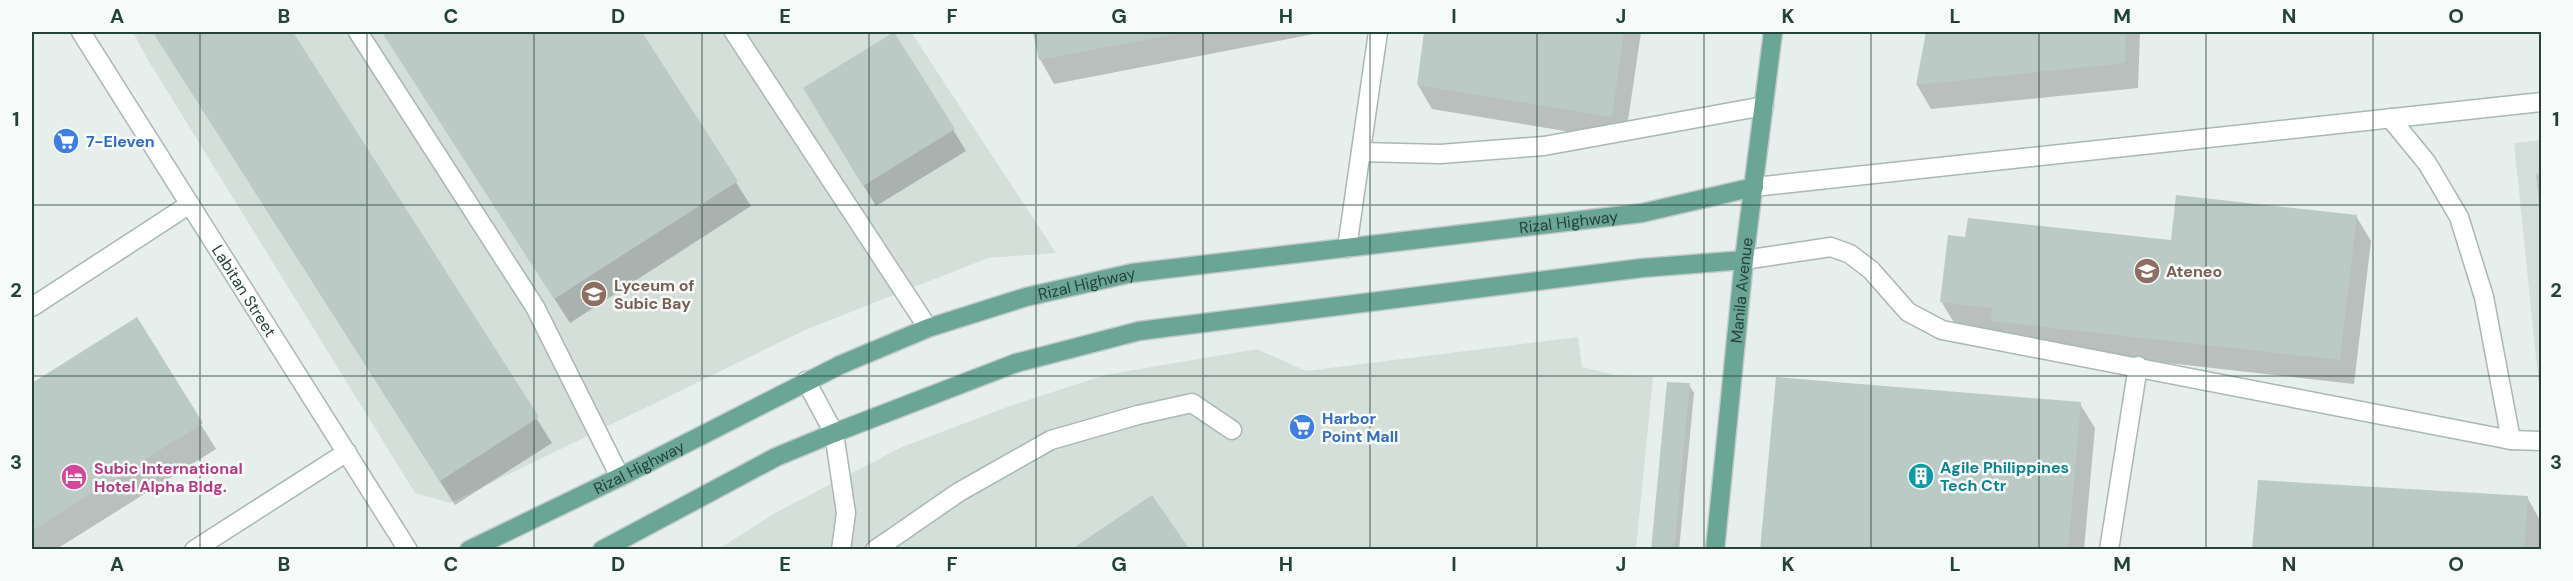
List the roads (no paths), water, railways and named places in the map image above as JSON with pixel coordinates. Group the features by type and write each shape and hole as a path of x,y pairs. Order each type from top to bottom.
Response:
{"main road":[{"name":"Manila Avenue","path":"1715,549 1744,260 1773,32"},
{"name":"Rizal Highway","path":"469,549 620,477 806,381 928,328 1026,297 1132,273 1642,213 1754,187"},
{"path":"602,549 776,457 834,433 1016,363 1139,331 1642,268 1744,260"}],"street":[{"name":"Labitan Street","path":"81,32 408,549"},
{"path":"357,32 536,307 620,477"},
{"path":"734,32 928,328"},
{"path":"1347,248 1378,32"},
{"path":"1754,187 2541,102"},
{"path":"1361,152 1440,154 1544,147 1764,106"},
{"path":"2390,118 2427,163 2460,218 2484,297 2511,440"},
{"path":"32,307 190,204"},
{"path":"1744,260 1831,247 1850,254 1871,270 1908,312 1942,330 2138,366 2511,440 2541,441"},
{"path":"2109,549 2138,366"},
{"path":"806,381 834,433 846,513 841,549"},
{"path":"875,549 959,492 1051,440 1138,415 1192,403 1232,430"},
{"path":"194,549 347,452"}],"place":[{"name":"7-Eleven","path":"66,141"},
{"name":"Ateneo","path":"2147,271"},
{"name":"Lyceum of Subic Bay","path":"594,294"},
{"name":"Harbor Point Mall","path":"1302,427"},
{"name":"Agile Philippines Tech Ctr","path":"1921,476"},
{"name":"Subic International Hotel Alpha Bldg.","path":"74,477"}]}
